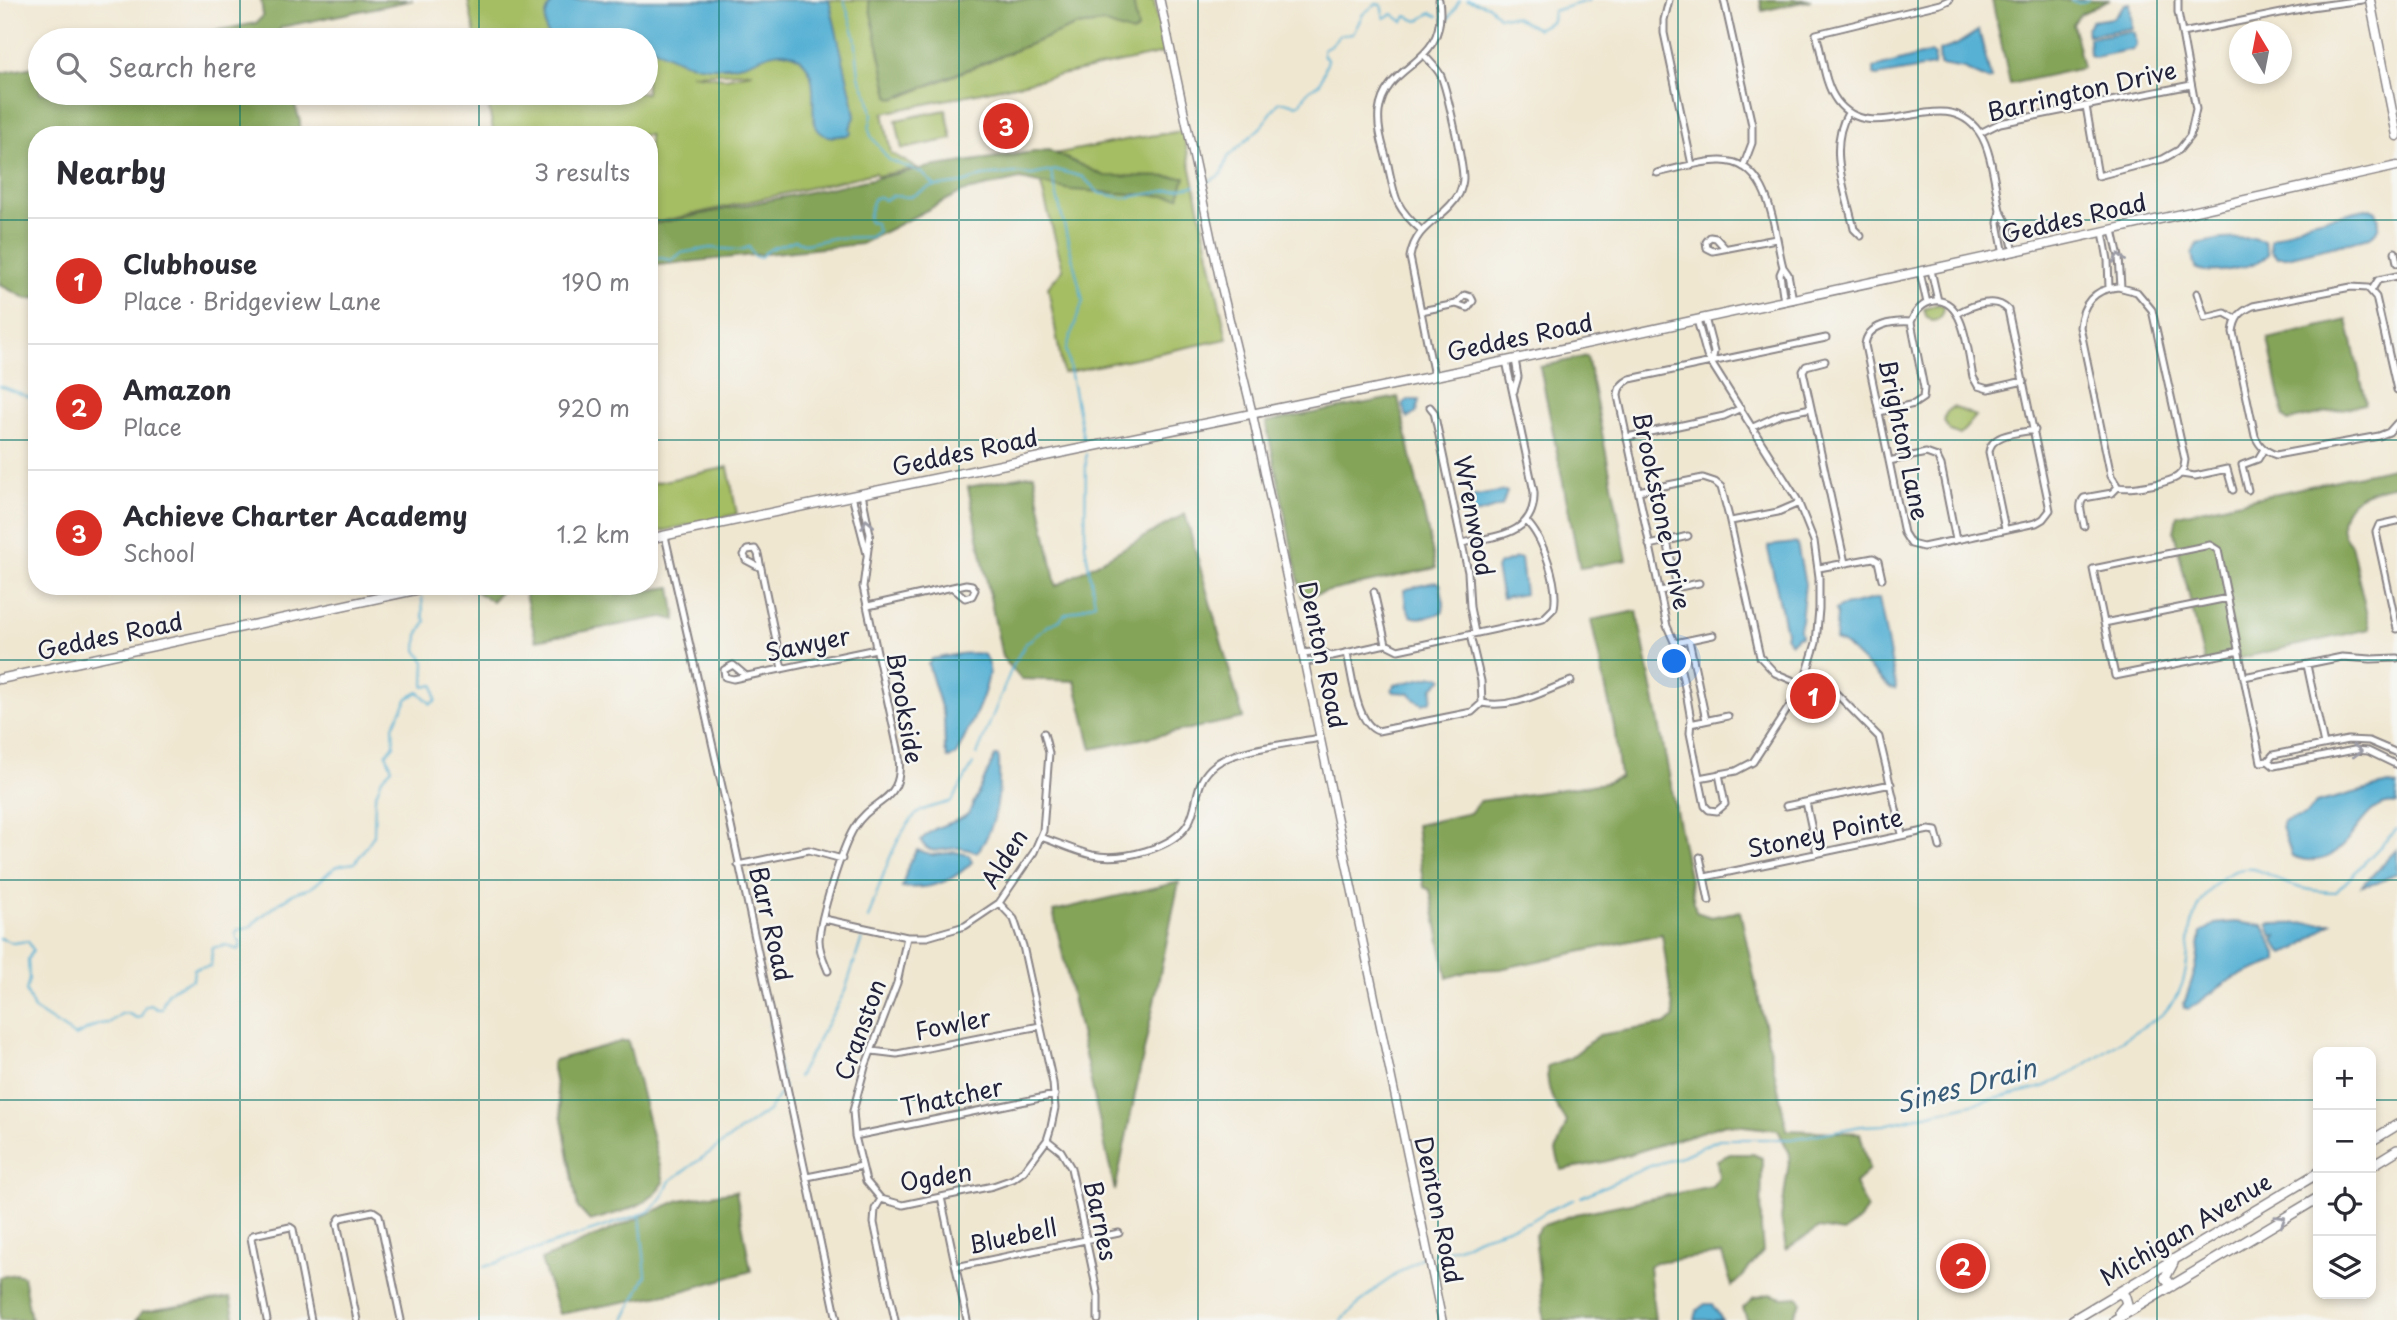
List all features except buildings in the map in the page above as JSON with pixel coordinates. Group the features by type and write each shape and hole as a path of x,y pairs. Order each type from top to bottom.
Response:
{"main road":[{"path":"2370,0 2397,136"},
{"name":"Geddes Road","path":"658,537 1788,301 2397,166"},
{"name":"Geddes Road","path":"0,679 392,595"},
{"path":"2376,1138 2397,1125"},
{"path":"2376,1163 2397,1150"},
{"name":"Michigan Avenue","path":"2073,1320 2313,1176"},
{"name":"Michigan Avenue","path":"2115,1320 2313,1201"},
{"path":"2172,1286 2166,1283 2165,1276 2176,1259"},
{"path":"2110,1320 2127,1304 2125,1297 2119,1292"}],"street":[{"name":"Denton Road","path":"1160,0 1252,412 1442,1320"},
{"path":"1421,230 1403,213 1395,198 1379,115 1387,90 1436,40 1441,23 1439,0"},
{"path":"1669,0 1664,15 1664,33 1692,165"},
{"path":"1724,0 1752,125 1752,143 1743,167"},
{"path":"1948,0 1816,34 1831,89 1848,113 1865,120 1878,121 1928,112 1945,112 1964,119 1980,133 2014,252"},
{"path":"2086,106 2098,176 2163,159 2179,150 2190,136 2196,119 2196,103 2178,0"},
{"path":"2182,33 2311,3 2362,0"},
{"path":"1424,55 1435,66 1443,82 1463,181 1454,200 1421,230 1410,257 1434,376"},
{"name":"Barrington Drive","path":"1980,133 2000,123 2192,85"},
{"path":"1848,113 1841,128 1838,147 1854,229 1861,236"},
{"path":"1657,173 1721,161 1743,167 1759,180 1764,188 1783,267 1788,274 1788,301"},
{"path":"2000,210 1998,223 2004,254"},
{"path":"2113,230 2119,257 2115,287"},
{"path":"2103,232 2115,287"},
{"path":"1725,248 1776,239"},
{"path":"2395,252 2397,263"},
{"path":"1931,270 1932,302"},
{"path":"1920,272 1932,302"},
{"path":"2371,291 2378,280 2397,276"},
{"path":"2396,425 2379,436 2276,455 2265,451 2255,436 2233,332 2235,320 2241,311 2253,306 2358,286 2371,291 2376,297 2397,390"},
{"path":"2115,287 2137,292 2152,310 2185,460 2182,471 2175,479 2129,489 2118,487 2111,476 2080,327 2086,304 2097,293 2115,287"},
{"path":"2197,293 2205,318 2225,313 2235,320"},
{"path":"1879,412 1916,404 1924,394 1911,322 1916,311 1932,302 1952,306 1958,313 1973,379 1978,386 1988,388 2024,381"},
{"path":"1889,461 1926,453 1937,457 1941,465 1956,540 2043,519 2049,513 2050,503 2011,317 2006,307 1990,303 1967,307 1958,313"},
{"path":"1420,311 1456,304"},
{"path":"1699,778 1745,768 1758,756 1807,672 1816,643 1819,609 1819,568 1810,530 1799,503 1712,362 1714,352 1701,319"},
{"name":"Brighton Lane","path":"1911,322 1902,321 1875,328 1868,333 1865,340 1889,461 1904,533 1912,544 1923,547 1956,540"},
{"path":"1712,362 1826,338"},
{"path":"1462,543 1509,533 1526,521 1533,507 1534,492 1513,394 1518,377 1510,360"},
{"path":"1825,361 1804,369 1845,563"},
{"name":"Brookstone Drive","path":"1712,362 1630,379 1621,386 1618,393 1667,626 1675,643 1688,699 1690,733 1705,806 1709,810 1717,811 1725,804 1719,774"},
{"name":"Wrenwood","path":"1430,407 1434,412 1468,572 1482,703"},
{"path":"1627,437 1724,416 1741,408"},
{"path":"1753,428 1780,414 1811,408"},
{"path":"2005,529 1989,446 1997,438 2035,430"},
{"path":"2248,490 2242,465 2259,459 2265,451"},
{"path":"2182,471 2195,476 2227,470 2233,490"},
{"path":"1638,491 1707,478 1718,484 1723,491 1731,522 1760,657 1775,673 1801,684"},
{"path":"2084,526 2080,507 2082,500 2112,492 2118,487"},
{"name":"Brookside","path":"828,971 820,946 824,919 842,859 855,826 892,793 900,769 863,581 870,534 862,494"},
{"name":"Brookside","path":"852,496 867,554"},
{"path":"1731,522 1784,510 1799,503"},
{"path":"1304,663 1386,644 1398,650 1547,617 1554,608 1555,596 1543,545 1539,535 1526,521"},
{"path":"2397,521 2379,525 2376,532 2397,629"},
{"name":"Barr Road","path":"665,536 837,1320"},
{"path":"1649,545 1688,537"},
{"path":"1667,541 1677,587"},
{"path":"2239,651 2115,676 2093,569 2210,545 2218,550 2264,762"},
{"path":"1819,568 1876,559 1882,579"},
{"path":"761,568 782,669"},
{"path":"1660,591 1699,583"},
{"path":"867,606 953,588"},
{"path":"1374,592 1386,644"},
{"path":"2104,623 2228,598"},
{"path":"1675,643 1713,635"},
{"path":"1689,640 1706,720"},
{"name":"Sawyer","path":"746,676 876,649"},
{"path":"1303,653 1324,651 1332,656"},
{"path":"1347,653 1362,715 1374,730 1383,731 1472,712 1482,703 1496,706 1511,704 1570,681"},
{"path":"2244,677 2342,657 2397,658"},
{"path":"2307,665 2325,755"},
{"path":"1807,672 1819,677 1875,732 1882,746 1902,834"},
{"path":"1690,724 1728,716"},
{"name":"Alden","path":"824,919 907,937 927,937 950,932 975,921 999,903 1016,881 1041,837 1045,822 1049,753 1044,733"},
{"path":"1041,837 1091,855 1108,857 1164,845 1174,840 1189,821 1200,783 1216,764 1235,755 1320,738"},
{"path":"2264,762 2273,755 2358,739 2397,753"},
{"path":"2264,762 2274,766 2361,750 2397,765"},
{"path":"1786,806 1891,784"},
{"path":"1806,802 1817,853"},
{"name":"Stoney Pointe","path":"1705,877 1929,830 1936,831 1940,848"},
{"path":"738,865 808,850 842,859"},
{"path":"1700,857 1709,901"},
{"path":"999,903 1020,933 1055,1095 1054,1117 1046,1140"},
{"name":"Cranston","path":"856,1136 854,1103 880,1023 897,983 907,937"},
{"name":"Fowler","path":"872,1051 897,1054 1040,1026"},
{"name":"Thatcher","path":"856,1136 1055,1095"},
{"name":"Ogden","path":"856,1136 869,1187 881,1199 903,1205 993,1186 1013,1179 1024,1171 1046,1140"},
{"name":"Barnes","path":"1046,1140 1057,1146 1069,1163 1098,1296 1098,1320"},
{"path":"807,1177 862,1166"},
{"path":"941,1197 967,1320"},
{"path":"881,1199 875,1209 874,1223 895,1320"},
{"path":"357,1320 337,1223 339,1219 373,1211 379,1215 401,1320"},
{"path":"267,1320 251,1238 290,1227 293,1229 312,1320"},
{"name":"Bluebell","path":"956,1267 1119,1233"}],"green space":[{"path":"261,0 413,0 281,28 231,28 256,23 263,16"},
{"path":"468,0 870,0 902,97 1075,26 1103,23 1130,0 1154,0 1164,53 883,113 891,153 917,168 877,176 875,173 659,222 658,126 492,126 488,105 658,105 658,28 474,28","holes":["752,72 725,78 690,74"]},
{"path":"868,0 1133,0 1138,30 1132,33 1103,23 1075,26 894,99 889,96"},
{"path":"1760,0 1811,0 1762,11"},
{"path":"1992,0 2110,0 2080,14 2073,24 2083,68 2010,84"},
{"path":"28,68 28,105 295,105 300,126 28,126 27,299 0,285 0,73"},
{"path":"946,110 952,139 902,149 896,120"},
{"path":"1183,131 1227,339 1063,373 1048,287 1063,269 1034,158"},
{"path":"1048,150 1105,176 1185,177 1179,197 1071,190 1020,179 962,192 861,244 658,265 658,223 930,167"},
{"path":"1938,304 1944,305 1943,314 1932,321 1926,316 1924,309"},
{"path":"2347,320 2365,404 2288,421 2284,417 2268,339"},
{"path":"1587,356 1627,560 1580,568 1540,367"},
{"path":"1398,397 1436,568 1302,597 1266,422"},
{"path":"1953,407 1976,416 1960,435 1950,431 1944,422 1946,413"},
{"path":"728,467 737,514 658,532 658,482"},
{"path":"2397,467 2397,485 2359,497 2348,507 2343,519 2343,532 2351,544 2370,629 2205,664 2174,532 2177,515"},
{"path":"1034,474 1056,586 1185,514 1243,718 1092,749 1075,681 1021,679 1002,657 968,487"},
{"path":"671,587 676,620 663,617 536,640 525,595 658,595 658,589"},
{"path":"481,595 498,595 492,601"},
{"path":"1637,611 1696,912 1711,917 1740,911 1787,1130 1860,1133 1869,1169 1855,1184 1867,1208 1860,1220 1843,1232 1819,1228 1786,1249 1781,1219 1790,1154 1778,1130 1726,1124 1608,1161 1561,1170 1556,1151 1567,1122 1551,1096 1547,1066 1570,1058 1599,1035 1666,1024 1674,1017 1662,934 1500,969 1472,970 1447,978 1430,890 1424,887 1416,825 1470,813 1480,801 1605,783 1620,777 1614,726 1591,620"},
{"path":"1179,882 1115,1191 1053,911"},
{"path":"628,1041 664,1182 641,1204 590,1221 578,1208 552,1063"},
{"path":"1730,1154 1753,1154 1762,1158 1763,1252 1732,1286 1722,1254 1655,1262 1649,1267 1655,1320 1544,1320 1535,1235 1541,1226 1576,1214 1712,1186 1719,1177 1717,1160"},
{"path":"736,1191 751,1271 682,1291 559,1314 541,1260 680,1200"},
{"path":"16,1274 23,1276 31,1320 0,1320 0,1277"},
{"path":"1770,1294 1783,1298 1798,1297 1801,1302 1791,1320 1747,1320 1743,1308 1754,1298"},
{"path":"230,1298 235,1320 136,1320 142,1312"}],"water":[{"path":"555,0 829,0 852,98 855,117 850,128 851,133 834,137 819,131 813,112 811,74 805,63 794,55 775,53 730,66 692,64 658,51 658,28 545,28 545,20"},
{"path":"2130,3 2132,28 2088,35 2087,28 2092,21 2113,18 2125,4"},
{"path":"1979,30 1991,79 1964,69 1940,65 1939,51 1956,45"},
{"path":"2131,31 2134,33 2136,45 2133,49 2095,57 2090,55 2089,38"},
{"path":"1931,52 1935,55 1934,66 1874,75 1874,68"},
{"path":"2370,208 2376,211 2379,222 2378,229 2370,237 2287,257 2277,257 2271,251 2270,240 2307,222"},
{"path":"2253,238 2264,241 2268,254 2263,259 2245,267 2222,271 2201,271 2195,268 2192,254 2197,244 2221,239"},
{"path":"1408,400 1419,400 1416,413 1407,418 1403,405"},
{"path":"1507,492 1502,506 1476,514 1465,511 1467,500 1471,497"},
{"path":"1795,543 1805,584 1801,636 1791,643 1785,636 1768,546"},
{"path":"1521,558 1525,594 1502,598 1496,569 1498,565"},
{"path":"1434,582 1440,583 1443,611 1428,617 1411,616 1406,607 1404,590"},
{"path":"1879,598 1895,689 1890,688 1843,643 1835,640 1835,610"},
{"path":"960,654 982,654 988,660 989,671 981,701 968,731 955,756 948,758 945,750 944,717 928,664 932,659"},
{"path":"1441,676 1443,679 1433,688 1431,701 1423,704 1410,693 1393,692 1394,685"},
{"path":"995,756 998,756 999,760 996,807 990,829 979,850 933,850 924,846 921,841 933,830 969,813"},
{"path":"2388,784 2397,786 2397,804 2382,805 2371,812 2340,848 2328,857 2312,860 2292,856 2282,827 2284,821 2306,815 2316,803"},
{"path":"2397,849 2397,873 2377,883 2362,886"},
{"path":"917,850 933,855 956,852 969,855 972,862 957,875 940,883 902,887 909,863"},
{"path":"2235,922 2263,926 2277,953 2277,961 2233,978 2189,1009 2185,1008 2196,968 2201,933 2215,924"},
{"path":"2331,923 2297,949 2283,954 2274,940 2277,936 2272,936 2268,926 2271,924"},
{"path":"1705,1304 1713,1304 1722,1320 1695,1320 1697,1310"}],"waterway":[{"path":"844,0 855,36 859,76 869,98 872,115 869,129 871,136 889,160 922,173 935,186"},
{"path":"1443,19 1449,18 1460,0"},
{"path":"1467,0 1489,6 1499,16 1515,17 1537,29 1552,21 1553,11 1590,0"},
{"path":"2071,0 2079,3 2088,0"},
{"path":"1204,184 1222,174 1228,157 1261,127 1279,102 1296,105 1301,103 1307,92 1320,83 1328,60 1323,55 1323,49 1340,35 1353,34 1363,14 1376,4 1381,5 1384,18 1393,14 1403,22 1406,16 1418,21 1431,13 1438,16"},
{"path":"658,258 672,260 681,253 710,248 741,250 749,247 754,256 760,258 772,248 795,240 806,244 833,238 870,237 878,231 875,223 868,218 874,198 880,197 884,200 892,196 910,197 930,187 963,183 982,176 1015,173 1032,175 1057,170 1083,177 1099,193 1124,198 1195,186"},
{"path":"1051,172 1083,301 1066,349 1084,442"},
{"path":"0,386 28,397"},
{"path":"977,755 1013,665 1026,643 1064,615 1095,603 1085,545 1086,454"},
{"path":"0,938 13,943 28,941 33,950 28,959 29,979 26,991 34,1009 75,1036 99,1024 109,1023 121,1014 127,1013 137,1018 141,1017 145,1007 151,1005 162,1009 166,997 173,989 193,980 194,969 211,966 212,948 225,945 238,950 241,943 235,935 236,931 252,926 280,903 299,891 316,885 334,868 355,863 374,835 375,797 382,778 392,768 386,754 394,745 393,726 408,698 419,692 431,704 436,700 434,685 424,687 425,662 417,650 418,635 426,621 423,616 422,597"},
{"path":"868,919 889,860 904,830 921,811 952,801 973,764"},
{"name":"Sines Drain","path":"1581,1197 1719,1139 1792,1139 1861,1126 1884,1125 2043,1087 2070,1074 2163,1014 2176,998 2182,984 2194,918 2205,896 2221,879 2242,869 2253,869 2293,886 2336,892 2397,829"},
{"path":"798,1077 845,991 862,938"},
{"path":"769,1023 783,1087"},
{"path":"484,1267 648,1212 661,1200 670,1181 769,1110 784,1087"},
{"name":"Sines Drain","path":"1433,1255 1531,1221 1575,1199"},
{"path":"624,1320 646,1275 640,1215"},
{"name":"Sines Drain","path":"1341,1320 1378,1287 1422,1257"}],"place":[{"name":"Achieve Charter Academy","path":"1006,126"},
{"name":"Clubhouse","path":"1813,696"},
{"name":"Amazon","path":"1963,1266"}]}
